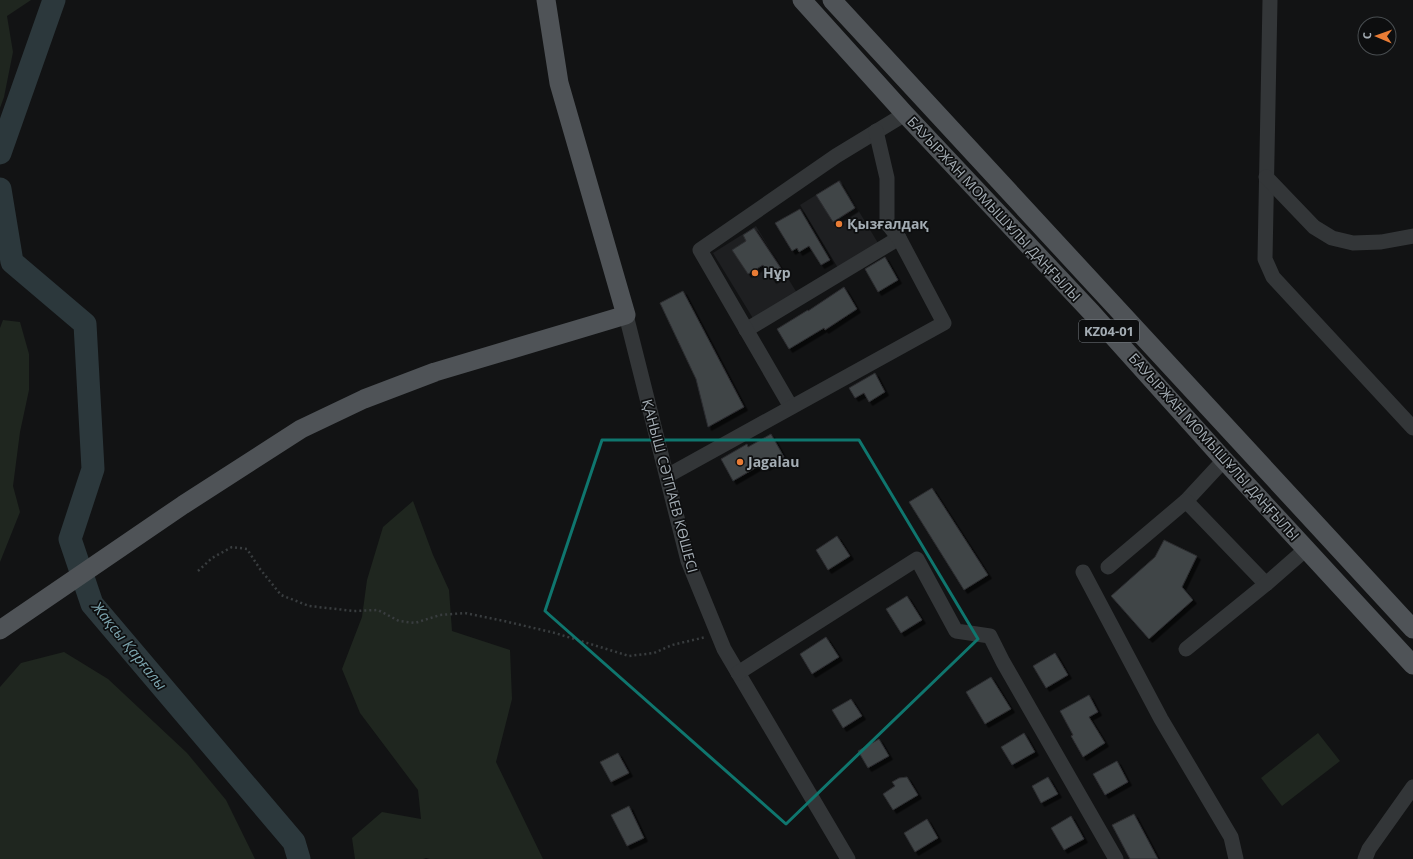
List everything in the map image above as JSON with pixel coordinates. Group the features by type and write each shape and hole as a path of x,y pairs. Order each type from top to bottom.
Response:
{"main road":[{"path":"0,630 183,505 301,429 364,399 436,372 626,315 559,84 546,0"},
{"name":"БАУЫРЖАН МОМЫШҰЛЫ ДАҢҒЫЛЫ","path":"802,0 905,114 1092,313 1224,460 1413,665"},
{"name":"БАУЫРЖАН МОМЫШҰЛЫ ДАҢҒЫЛЫ","path":"832,0 1413,629"},
{"path":"1190,421 1208,406"}],"street":[{"path":"1270,0 1264,259 1273,277 1413,428"},
{"path":"791,407 700,250 836,156 905,114"},
{"path":"667,476 944,323 898,238 887,223 887,178 876,132"},
{"path":"1266,177 1314,227 1332,238 1353,243 1381,242 1413,236"},
{"path":"746,330 898,238"},
{"name":"ҚАНЫШ СӘТПАЕВ КӨШЕСІ","path":"626,315 688,561 724,649 848,859"},
{"path":"1108,567 1186,501 1224,460"},
{"path":"1186,501 1266,584"},
{"path":"1186,649 1266,584 1306,549"},
{"path":"738,673 917,559 956,631 990,636 1003,662 1116,859"},
{"path":"1083,572 1161,718 1230,837 1236,859"},
{"path":"1364,859 1368,849 1413,787"}],"path":[{"path":"198,571 212,558 232,547 247,550 281,595 309,606 354,611 378,610 399,621 415,623 440,615 465,613 555,633 629,656 654,653 672,645 718,634"}],"highlighted area":[{"path":"602,440 859,440 978,639 786,824 545,611"}],"shaded area":[{"path":"0,0 31,0 7,16 13,52 4,97 0,108"},
{"name":"Қызғалдақ","path":"840,180 878,243 838,268 800,205"},
{"name":"Нұр","path":"756,226 797,293 754,320 713,253"},
{"path":"3,320 20,322 29,354 29,390 20,432 13,486 20,512 0,562 0,328"},
{"path":"413,501 433,555 449,590 452,631 510,650 512,699 496,762 543,859 355,859 352,838 382,812 421,819 418,790 360,713 342,669 362,617 367,580 383,527"},
{"path":"64,652 108,679 187,753 226,800 255,859 0,859 0,687 21,663"},
{"path":"1318,733 1340,761 1282,806 1261,778"}],"building":[{"path":"839,181 855,208 833,222 816,195"},
{"path":"800,209 830,260 821,265 809,246 799,252 797,248 792,251 775,223"},
{"path":"754,228 784,273 773,280 763,265 748,274 732,250 746,241 743,235"},
{"path":"885,257 898,280 878,292 865,269"},
{"path":"844,287 857,309 825,330 824,328 789,349 777,329 808,311"},
{"path":"683,291 744,407 708,427 696,379 660,303"},
{"path":"875,373 885,392 869,402 864,393 855,398 849,388"},
{"path":"771,434 784,457 766,467 764,463 733,481 721,459 747,444 748,447"},
{"path":"932,488 988,575 964,590 909,502"},
{"path":"837,536 850,556 828,570 816,550"},
{"path":"1164,540 1197,556 1182,587 1193,600 1149,639 1111,596 1155,557"},
{"path":"907,596 922,620 901,633 886,609"},
{"path":"826,637 839,657 812,674 800,654"},
{"path":"1055,653 1068,675 1046,688 1033,666"},
{"path":"991,677 1011,709 985,724 966,692"},
{"path":"1089,695 1098,712 1089,717 1105,743 1083,757 1071,736 1073,735 1060,711"},
{"path":"851,699 862,716 843,728 832,710"},
{"path":"1024,733 1035,752 1012,765 1001,747"},
{"path":"879,739 889,756 868,768 858,751"},
{"path":"618,753 629,773 611,782 600,762"},
{"path":"1117,761 1128,782 1105,795 1093,774"},
{"path":"907,777 918,795 893,810 883,794 895,786 892,782 899,778"},
{"path":"1048,777 1058,794 1041,803 1032,786"},
{"path":"629,806 644,838 627,846 611,815"},
{"path":"1134,814 1158,859 1130,859 1112,825"},
{"path":"1071,816 1084,839 1064,850 1051,828"},
{"path":"927,819 938,838 915,852 904,833"}],"waterway":[{"name":"Жақсы Қарғалы","path":"0,153 54,0"},
{"name":"Жақсы Қарғалы","path":"0,189 12,262 85,324 93,469 70,539 92,604 294,842 299,859"}],"place":[{"name":"Қызғалдақ","path":"839,224"},
{"name":"Нұр","path":"755,273"},
{"name":"Jagalau","path":"740,462"}]}
